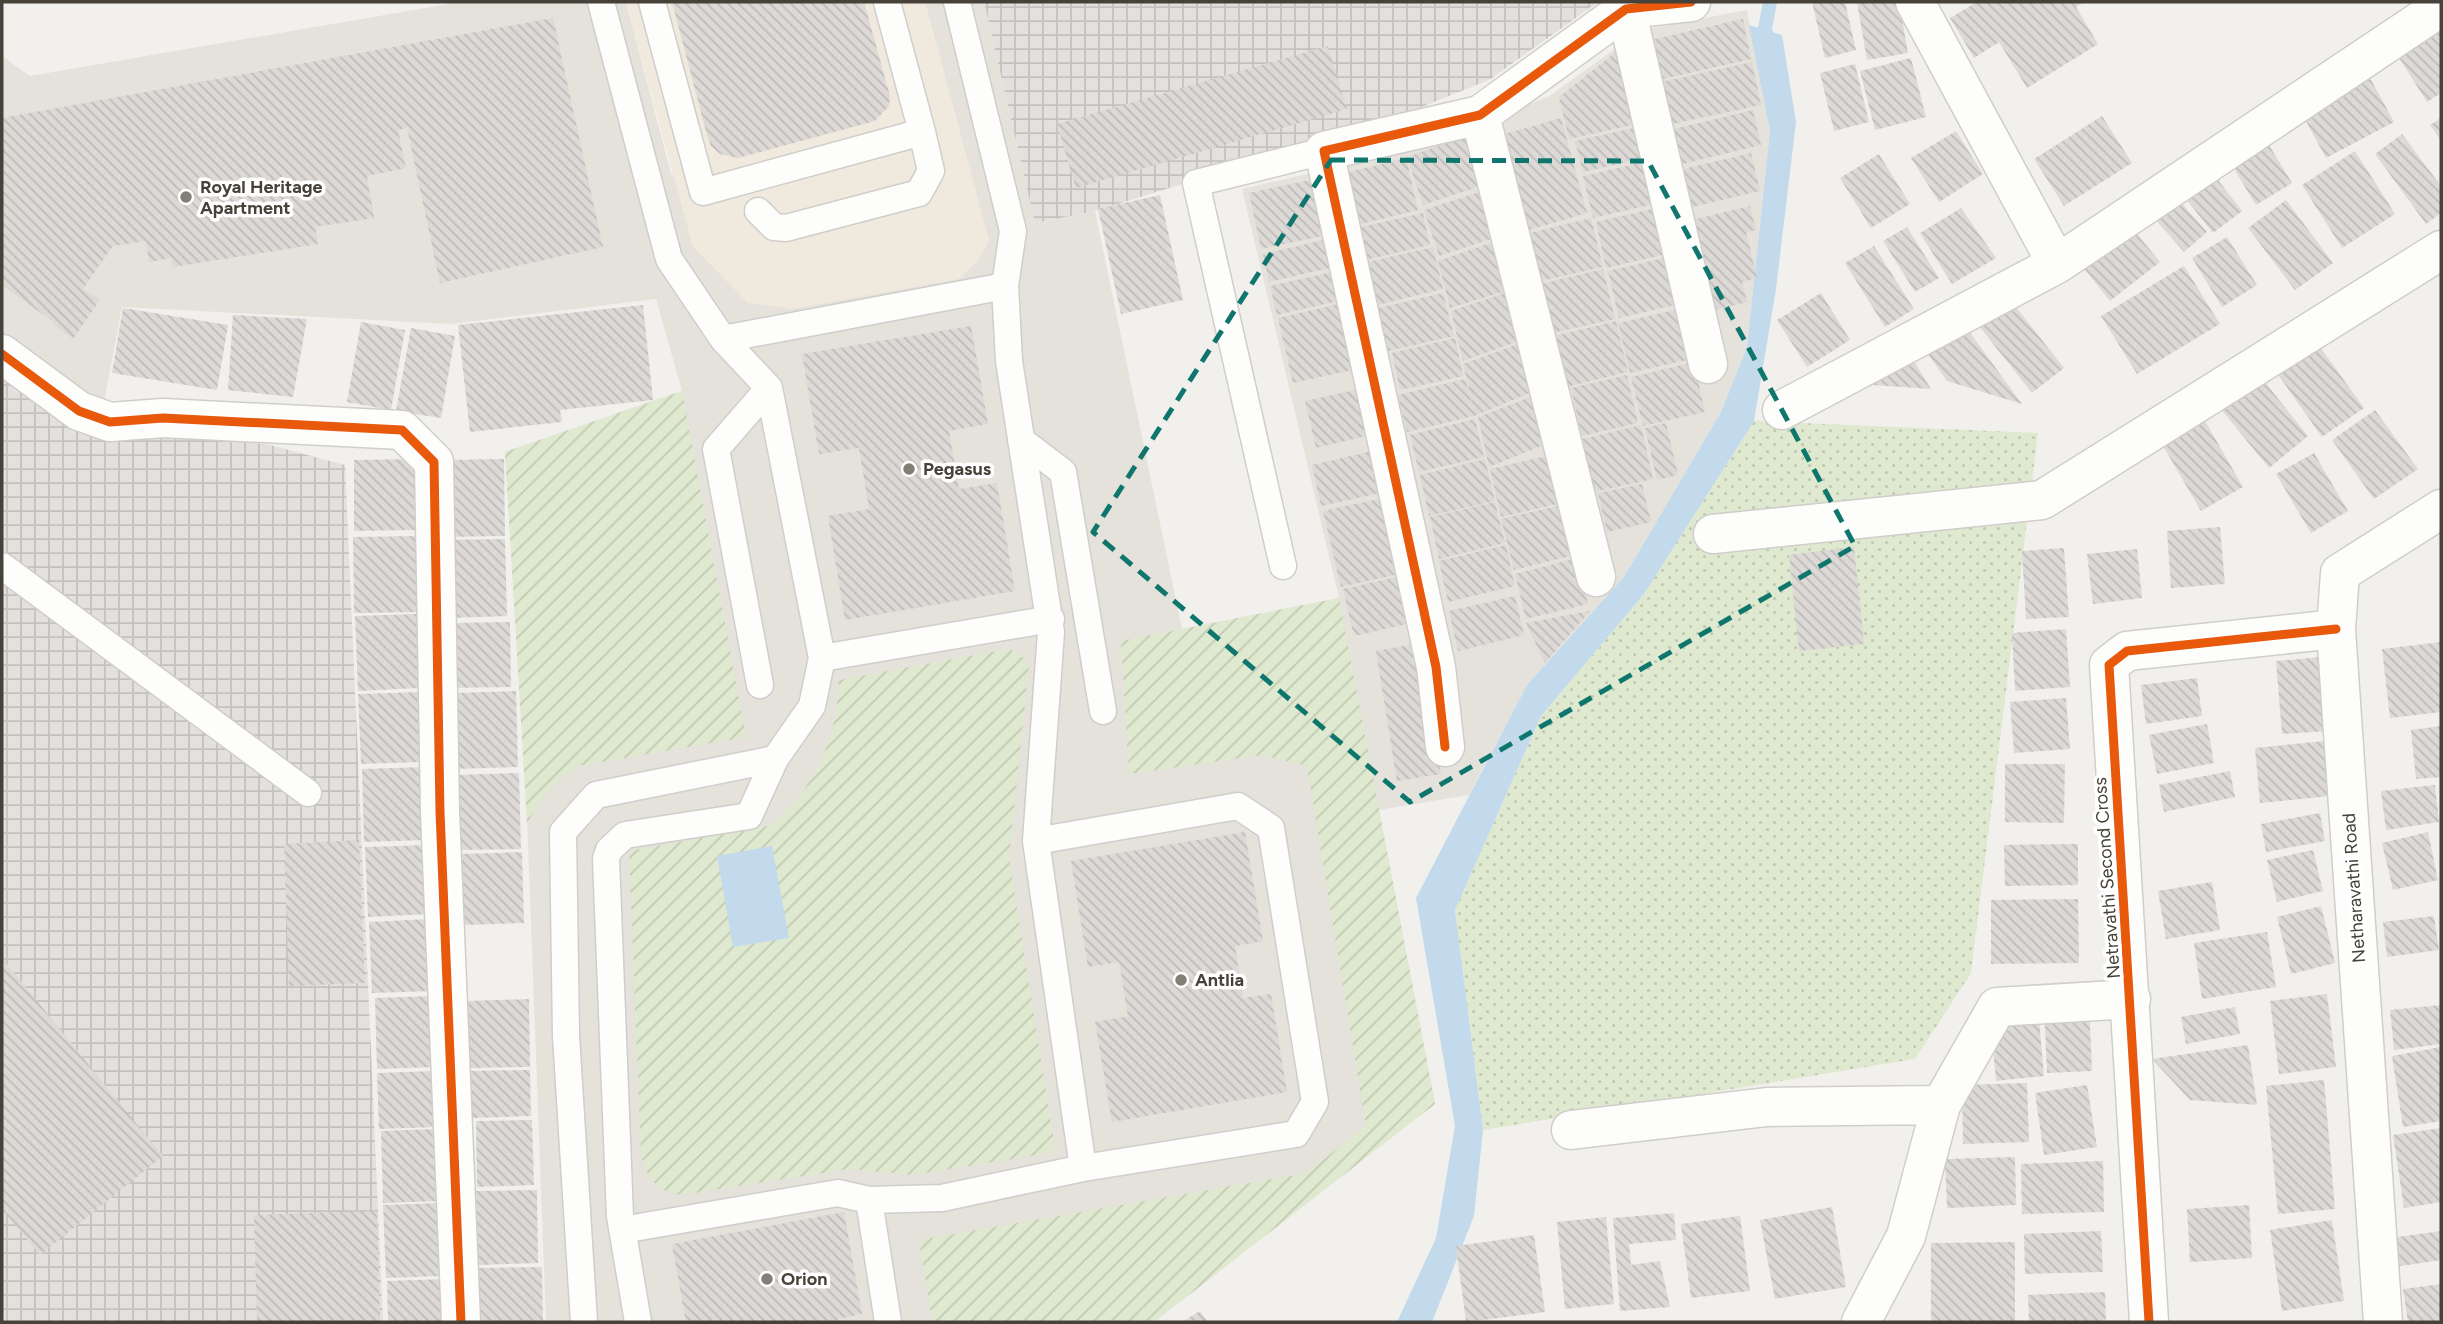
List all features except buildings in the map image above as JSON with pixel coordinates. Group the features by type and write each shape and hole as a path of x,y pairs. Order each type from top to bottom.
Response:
{"street":[{"path":"1446,747 1436,667 1324,151 1480,115 1626,9 1691,2"},
{"path":"1915,2 2057,264"},
{"path":"1782,410 2057,264 2441,7"},
{"path":"1626,9 1708,364"},
{"path":"1480,115 1596,577"},
{"path":"1713,534 2042,500 2441,250"},
{"path":"2,354 79,411 110,422 163,418 402,430 434,462 440,812 461,1322"},
{"name":"Netharavathi Road","path":"2383,1322 2336,629 2340,573 2441,509"},
{"name":"Netravathi Second Cross","path":"2149,1322 2109,665 2127,651 2336,629"},
{"path":"1861,1322 1906,1236 1941,1105 1997,1007 2131,999"},
{"path":"1571,1130 1768,1107 1941,1105"}],"lane":[{"path":"601,2 669,259 723,339 769,388 822,658 812,706 775,759 749,817 625,835 617,841 606,859 622,1230 638,1322"},
{"path":"652,2 703,192 922,132"},
{"path":"758,211 774,227 786,228 919,193 931,171 887,2"},
{"path":"957,2 1013,231 1004,286 1009,361 1051,619 1036,841 1083,1168"},
{"path":"1283,566 1196,183 1324,151"},
{"path":"723,339 1004,286"},
{"path":"760,685 716,449 769,388"},
{"path":"1021,440 1063,472 1103,711"},
{"path":"2,566 308,793"},
{"path":"822,658 1051,619"},
{"path":"584,1322 566,1036 563,832 596,795 775,759"},
{"path":"622,1230 838,1193 869,1200 942,1198 1083,1168 1296,1135 1315,1102 1270,828 1238,806 1036,841"},
{"path":"869,1200 888,1322"}],"highlighted area":[{"path":"1331,160 1648,161 1855,546 1410,802 1093,532"}],"shaded area":[{"path":"460,2 626,2 671,174 989,241 925,2 984,2 1035,223 1095,211 1182,629 1339,598 1242,189 1405,151 1548,97 1641,30 1747,10 1770,131 1747,347 1721,412 1624,577 1527,685 1469,795 1379,810 1435,1104 1154,1322 546,1322 526,791 505,452 682,391 656,299 451,324 122,307 104,402 68,387 2,339 2,56 30,76"},
{"path":"626,2 925,2 989,241 979,259 959,279 793,309 748,303 693,247"},
{"path":"984,2 1598,2 1489,80 1389,120 1095,211 1035,223"},
{"path":"2,373 72,430 107,438 163,430 270,445 345,465 383,1322 2,1322"}],"green space":[{"path":"682,391 746,737 578,766 555,783 539,802 527,824 505,452"},
{"path":"1754,421 2038,433 1971,973 1915,1059 1483,1130 1455,910 1541,716 1644,594"},
{"path":"1339,598 1435,1104 1154,1322 932,1322 919,1240 1307,1173 1366,1126 1307,766 1263,755 1129,774 1121,641"},
{"path":"1008,649 1019,653 1029,665 1009,858 1055,1148 1044,1154 912,1175 849,1169 681,1195 665,1190 649,1176 641,1153 629,851 769,826 799,796 821,761 834,722 839,680"}],"water":[{"path":"1749,25 1782,35 1796,122 1776,289 1754,421 1644,594 1541,716 1455,910 1483,1130 1474,1216 1432,1322 1397,1322 1436,1238 1455,1126 1416,898 1527,685 1624,577 1721,412 1747,347 1770,131"},
{"path":"772,846 789,938 733,947 717,856"}],"waterway":[{"path":"1769,49 1765,28 1770,2"}],"cycle path":[{"path":"1445,747 1436,667 1324,151 1480,115 1626,9 1691,2"},
{"path":"2,354 79,411 110,422 163,418 402,430 434,462 440,812 461,1322"},
{"path":"2149,1322 2109,665 2127,651 2336,629"}],"place":[{"name":"Royal Heritage Apartment","path":"186,197"},
{"name":"Pegasus","path":"909,469"},
{"name":"Antlia","path":"1181,980"},
{"name":"Orion","path":"767,1279"}]}
